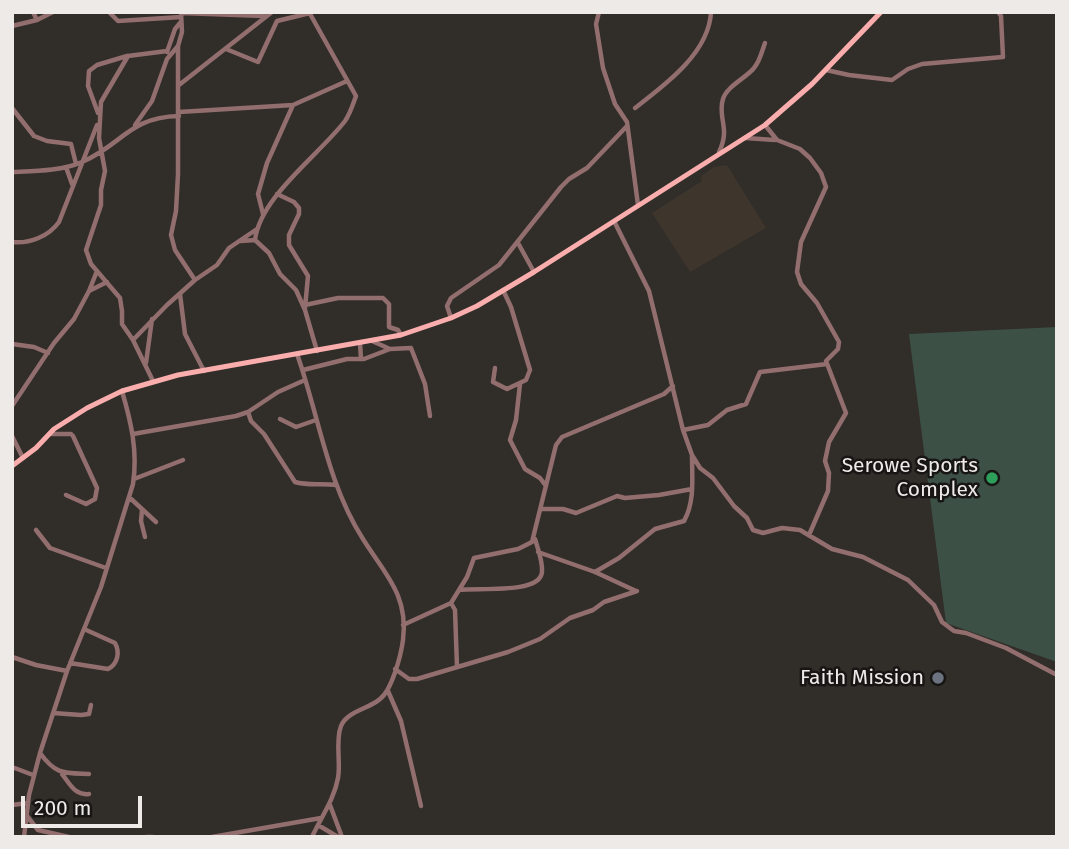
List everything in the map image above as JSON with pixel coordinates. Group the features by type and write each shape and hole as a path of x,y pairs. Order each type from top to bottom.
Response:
{"main road":[{"path":"12,466 54,429 122,391 153,381 401,335 451,318 534,272 765,125 826,70 881,12"}],"street":[{"path":"33,12 37,20"},
{"path":"12,26 37,20 53,12"},
{"path":"109,12 118,21 181,16 265,16"},
{"path":"178,85 272,12"},
{"path":"599,12 596,24 603,68 615,104 624,116 627,126 638,205"},
{"path":"635,108 669,80 698,48 709,30 711,12"},
{"path":"826,70 892,80 908,69 922,64 1003,57 1001,16 998,12"},
{"path":"226,49 258,62 277,21 309,13 356,96 346,119 278,194 263,215"},
{"path":"181,16 182,32 178,46 176,203 171,235 175,250 195,280"},
{"path":"134,126 152,101 181,16"},
{"path":"719,152 726,135 722,105 724,95 758,63 765,43"},
{"path":"167,59 178,46"},
{"path":"153,381 122,324 120,298 97,271 86,250 101,202 105,171 103,150 99,141 99,118 88,86 89,71 97,65 128,56 167,51"},
{"path":"12,243 20,243 52,232 59,222 99,118 104,95 128,56"},
{"path":"12,173 66,167 83,162 134,126 155,117 293,105 347,81"},
{"path":"133,340 195,280 217,265 229,248 262,222 258,194 267,163 293,105"},
{"path":"12,108 34,136 71,145 76,164"},
{"path":"765,125 777,140"},
{"path":"451,318 447,306 451,298 499,265 561,187 587,168 627,126"},
{"path":"744,138 777,140 800,149 810,158 825,181 825,187 801,242 797,272 801,284 817,303 839,342 838,349 827,358 827,364 846,413 829,442 825,461 829,473 828,491 809,535"},
{"path":"66,167 72,185"},
{"path":"278,194 294,202 299,208 289,235 289,246 308,276 305,307"},
{"path":"613,220 649,291 683,430 692,455 700,468 713,478 734,506 747,518 753,530 769,533 791,528 832,549 859,555 908,580 934,605 942,622 954,631 1006,648 1057,675"},
{"path":"255,240 257,228"},
{"path":"240,241 255,240 269,253 279,274 296,290 305,307 317,351"},
{"path":"518,243 534,272"},
{"path":"12,406 74,319 97,271"},
{"path":"89,291 107,282"},
{"path":"495,368 492,378 495,384 509,389 529,375 529,362 512,307 503,290"},
{"path":"180,294 185,334 204,371"},
{"path":"305,307 338,298 383,298 389,304 389,327 398,330 401,335"},
{"path":"146,365 152,319"},
{"path":"372,341 390,349"},
{"path":"360,343 361,359"},
{"path":"12,344 34,347 48,353"},
{"path":"303,370 347,359 361,359 390,349 411,348 425,384 430,416"},
{"path":"297,354 336,485 363,541 391,579 403,625 403,640 388,691 372,705 345,719 340,728 338,777 329,805 313,837"},
{"path":"683,430 708,425 727,410 746,404 760,372 827,364"},
{"path":"133,434 248,412 278,392 305,380"},
{"path":"520,383 516,420 510,440 525,469 540,478 546,486"},
{"path":"457,590 510,589 534,582 542,574 535,538 556,445 562,437 662,395 673,386"},
{"path":"31,837 24,835 33,775 67,671 106,568 133,479 133,434 122,391"},
{"path":"248,412 251,421 264,434 295,482 306,485 336,485"},
{"path":"280,419 296,427 316,420"},
{"path":"51,434 74,436 97,488 95,499 86,504 66,495"},
{"path":"12,437 23,458"},
{"path":"595,572 619,558 655,529 684,522 692,489 692,455"},
{"path":"133,479 183,460"},
{"path":"541,509 563,509 576,513 617,496 628,498 692,489"},
{"path":"129,496 156,522"},
{"path":"143,509 141,521 145,537"},
{"path":"36,530 50,548 106,568"},
{"path":"403,625 451,603 467,577 474,558 524,547 535,538"},
{"path":"395,669 412,680 520,648 540,639 570,618 593,610 604,602 637,591 595,572 538,552"},
{"path":"451,603 455,610 457,667"},
{"path":"70,663 108,669 116,660 118,653 115,643 84,629"},
{"path":"12,657 36,666 67,671"},
{"path":"388,691 401,721 421,806"},
{"path":"53,713 83,715 89,713 91,705"},
{"path":"40,753 75,791 81,795 89,794"},
{"path":"12,766 33,775"},
{"path":"61,773 89,774"},
{"path":"12,805 28,803"},
{"path":"329,805 340,837"},
{"path":"26,815 38,830 69,837"},
{"path":"212,837 321,818"},
{"path":"318,825 340,837"},
{"path":"146,837 153,837"}],"shaded area":[{"path":"727,165 766,228 690,272 652,213 702,181 701,176 714,167"}],"green space":[{"name":"Serowe Sports Complex","path":"1057,327 1057,662 946,623 909,334"}],"place":[{"name":"Serowe Sports Complex","path":"992,478"},
{"name":"Faith Mission","path":"938,678"}]}
